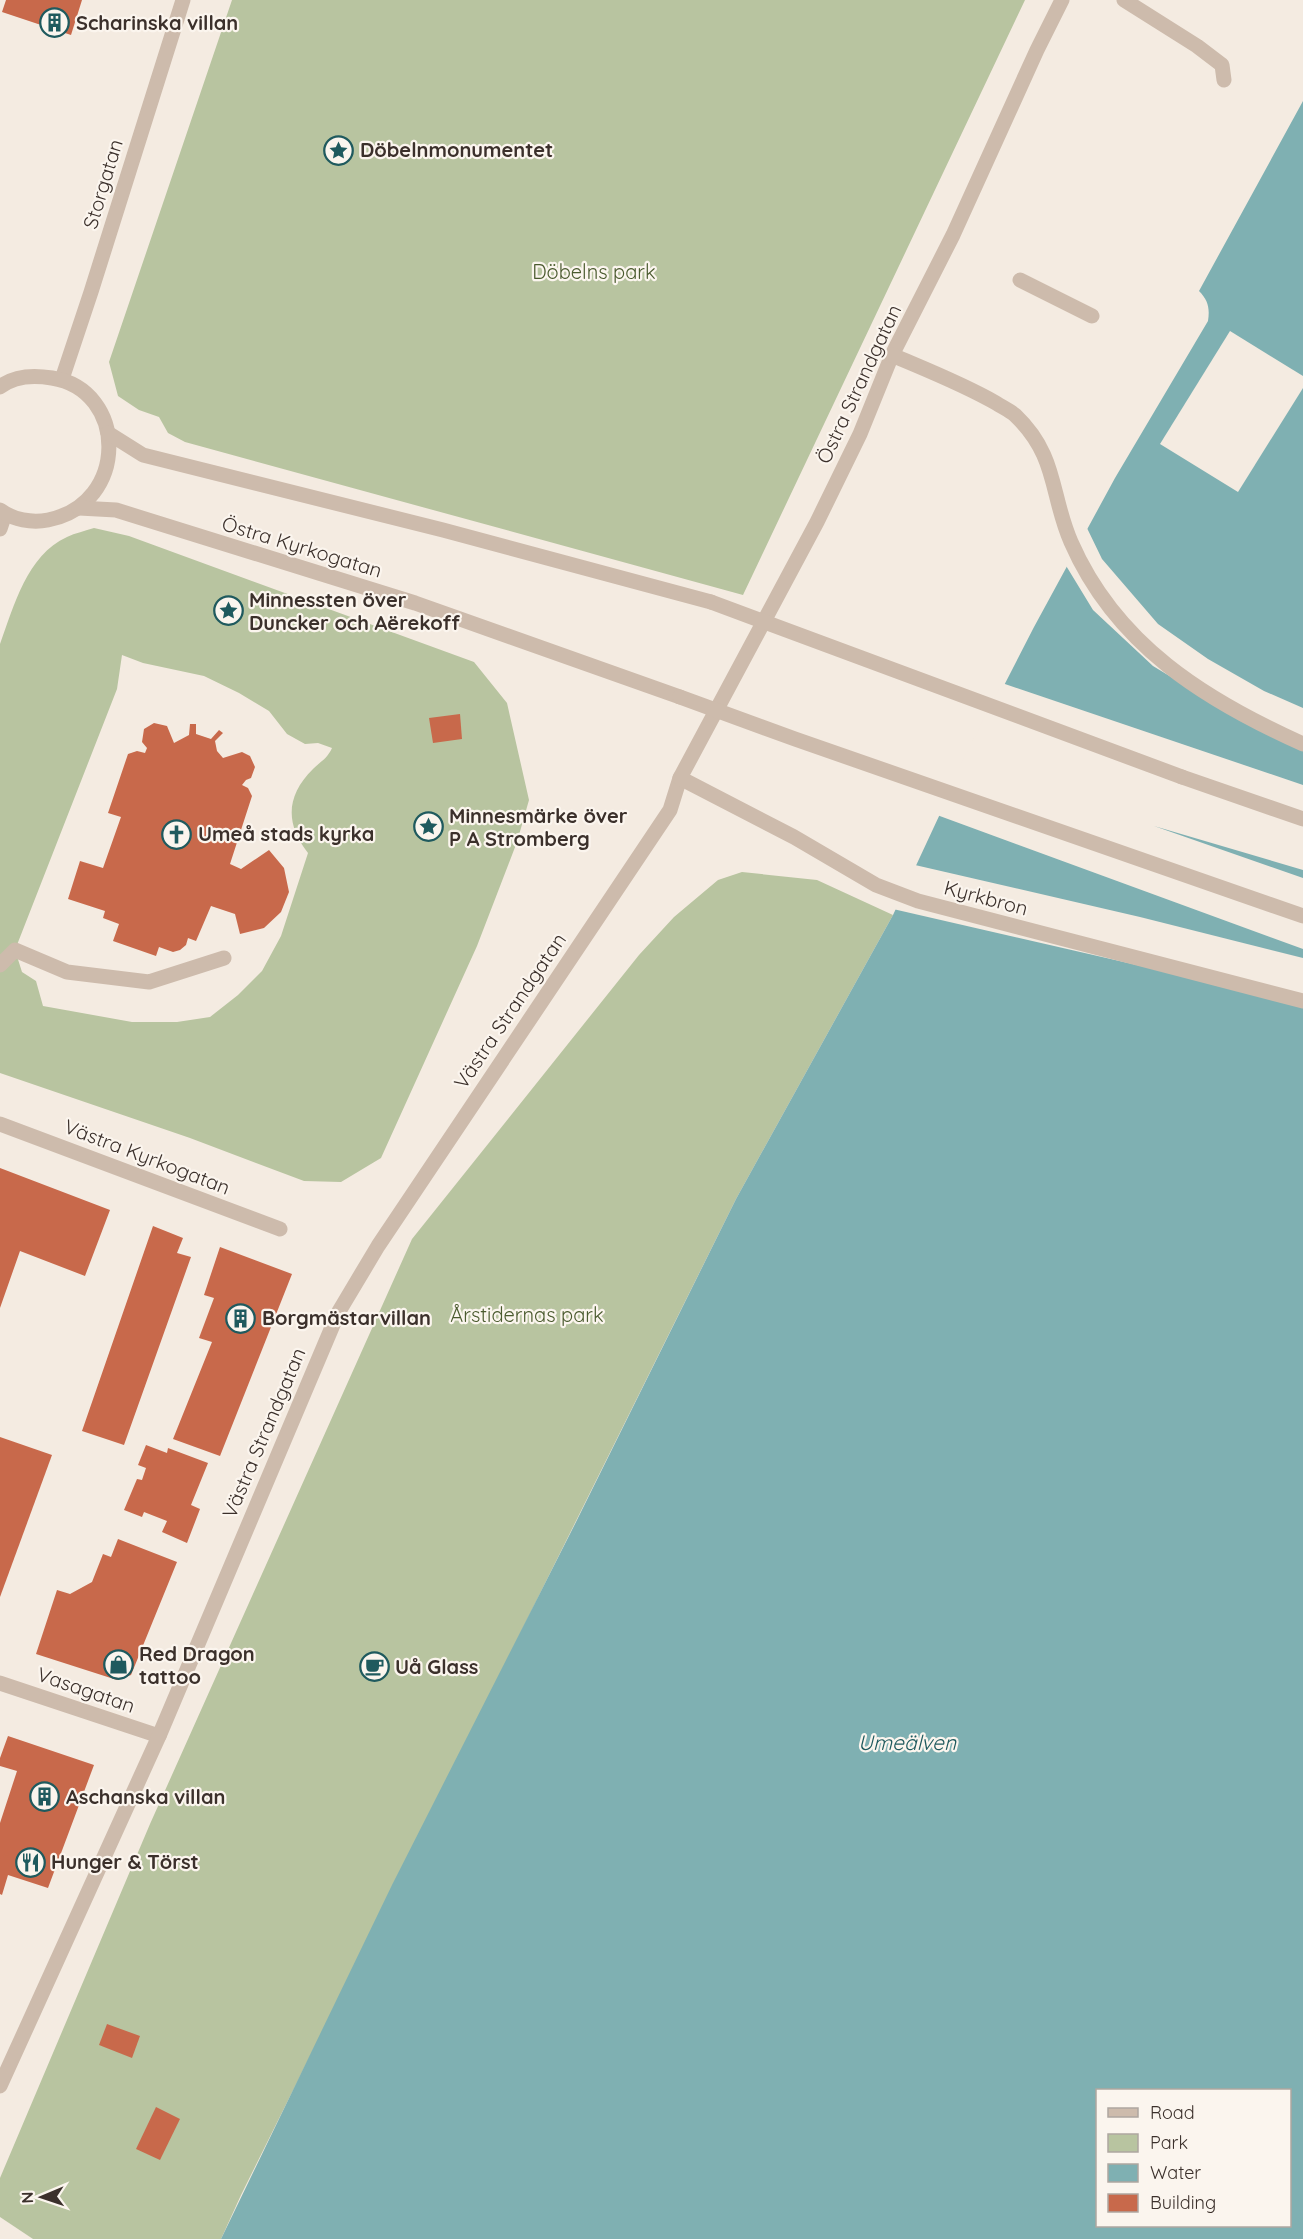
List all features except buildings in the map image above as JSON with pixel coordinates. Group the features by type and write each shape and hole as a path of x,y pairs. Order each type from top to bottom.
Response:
{"street":[{"name":"Storgatan","path":"62,380 92,292 183,0"},
{"name":"Östra Strandgatan","path":"680,778 817,522 860,434 892,355 953,235 1062,0"},
{"path":"1124,0 1197,46 1221,65 1224,80"},
{"path":"1020,280 1092,316"},
{"path":"892,355 979,393 1013,414 1037,440 1046,458 1070,541 1090,578 1132,635 1205,693 1303,744"},
{"name":"Östra Kyrkogatan","path":"0,387 8,381 33,375 62,380 78,388 89,397 100,412 108,433 110,452 106,471 94,494 79,508 61,517 42,521 25,520 3,512"},
{"path":"108,433 143,455 443,530 711,602 1182,777 1303,819"},
{"name":"Östra Kyrkogatan","path":"79,508 116,510 415,603 1303,916"},
{"path":"0,529 3,512"},
{"name":"Kyrkbron","path":"680,778 794,837 848,870 894,892 957,913 1303,1001"},
{"name":"Västra Strandgatan","path":"0,2085 159,1736 338,1313 378,1246 670,810 680,778"},
{"path":"0,965 15,950 67,972 149,982 224,958"},
{"name":"Västra Kyrkogatan","path":"0,1124 280,1229"},
{"name":"Vasagatan","path":"0,1683 159,1736"}],"green space":[{"name":"Döbelns park","path":"232,0 1025,0 743,595 185,442 168,433 159,417 139,410 118,396 109,362"},
{"path":"94,528 129,536 474,662 507,703 529,800 517,842 477,946 381,1158 341,1182 304,1181 190,1138 0,1073 0,644 24,583 42,556 53,545 67,537","holes":["122,655 143,663 204,676 269,711 287,734 305,744 318,743 332,748 304,779 293,800 292,820 295,831 308,853 281,936 262,971 238,995 210,1017 177,1022 132,1022 43,1006 36,981 22,972 15,950 117,689"]},
{"name":"Årstidernas park","path":"742,872 817,880 893,915 736,1199 221,2239 33,2239 0,2217 0,2178 150,1824 412,1239 639,955 674,917 718,880"}],"water":[{"name":"Umeälven","path":"1303,101 1303,2239 221,2239 392,1885 736,1199 893,915 960,771 1034,627 1115,478 1208,321 1208,304 1199,291"}],"pier":[{"path":"1230,331 1303,376 1303,388 1238,492 1160,444"},
{"path":"1086,526 1102,559 1158,624 1208,659 1264,691 1303,708 1303,748 1224,709 1153,666 1093,610 1065,564"},
{"path":"1002,683 1303,785 1303,870 1154,826 1303,878 1303,949 937,815"},
{"path":"915,865 1140,917 1303,958 1303,1003 893,909"}],"place":[{"name":"Scharinska villan","path":"55,23"},
{"name":"Döbelnmonumentet","path":"339,150"},
{"name":"Minnessten över Duncker och Aërekoff","path":"228,611"},
{"name":"Minnesmärke över P A Stromberg","path":"428,827"},
{"name":"Umeå stads kyrka","path":"177,834"},
{"name":"Borgmästarvillan","path":"241,1318"},
{"name":"Red Dragon tattoo","path":"118,1665"},
{"name":"Uå Glass","path":"374,1667"},
{"name":"Aschanska villan","path":"45,1797"},
{"name":"Hunger & Törst","path":"30,1862"}]}
